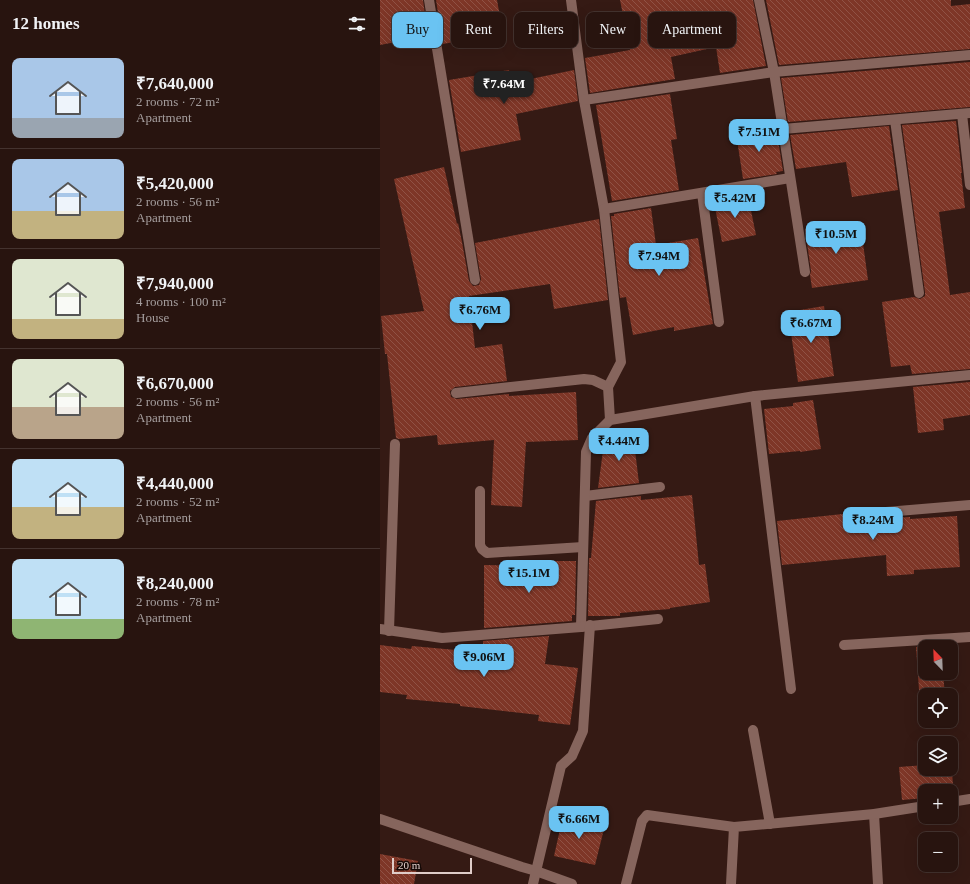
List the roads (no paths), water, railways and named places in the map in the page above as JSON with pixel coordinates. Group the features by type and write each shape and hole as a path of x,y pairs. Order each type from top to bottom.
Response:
{"street":[{"path":"429,0 475,280"},
{"path":"571,0 584,100 604,209 621,362 608,387 610,420"},
{"path":"759,0 774,72 805,272"},
{"path":"584,100 774,72 970,55"},
{"path":"783,129 966,113 970,185"},
{"path":"895,120 919,294"},
{"path":"604,209 790,178"},
{"path":"702,192 719,322"},
{"path":"533,884 560,766 572,756 582,731 585,626 583,547 586,452 592,438 610,420 755,396 970,375"},
{"path":"456,393 584,379 593,380 608,387"},
{"path":"755,396 791,689"},
{"path":"395,444 384,630 442,638 658,619"},
{"path":"585,496 660,487"},
{"path":"480,491 480,545 487,553 583,547"},
{"path":"886,512 970,505"},
{"path":"844,645 970,637"},
{"path":"752,730 770,824"},
{"path":"958,801 970,799"},
{"path":"626,884 642,821 647,815 734,827 874,814 918,807"},
{"path":"874,814 878,884"},
{"path":"380,819 572,884"},
{"path":"732,884 734,827"}]}
